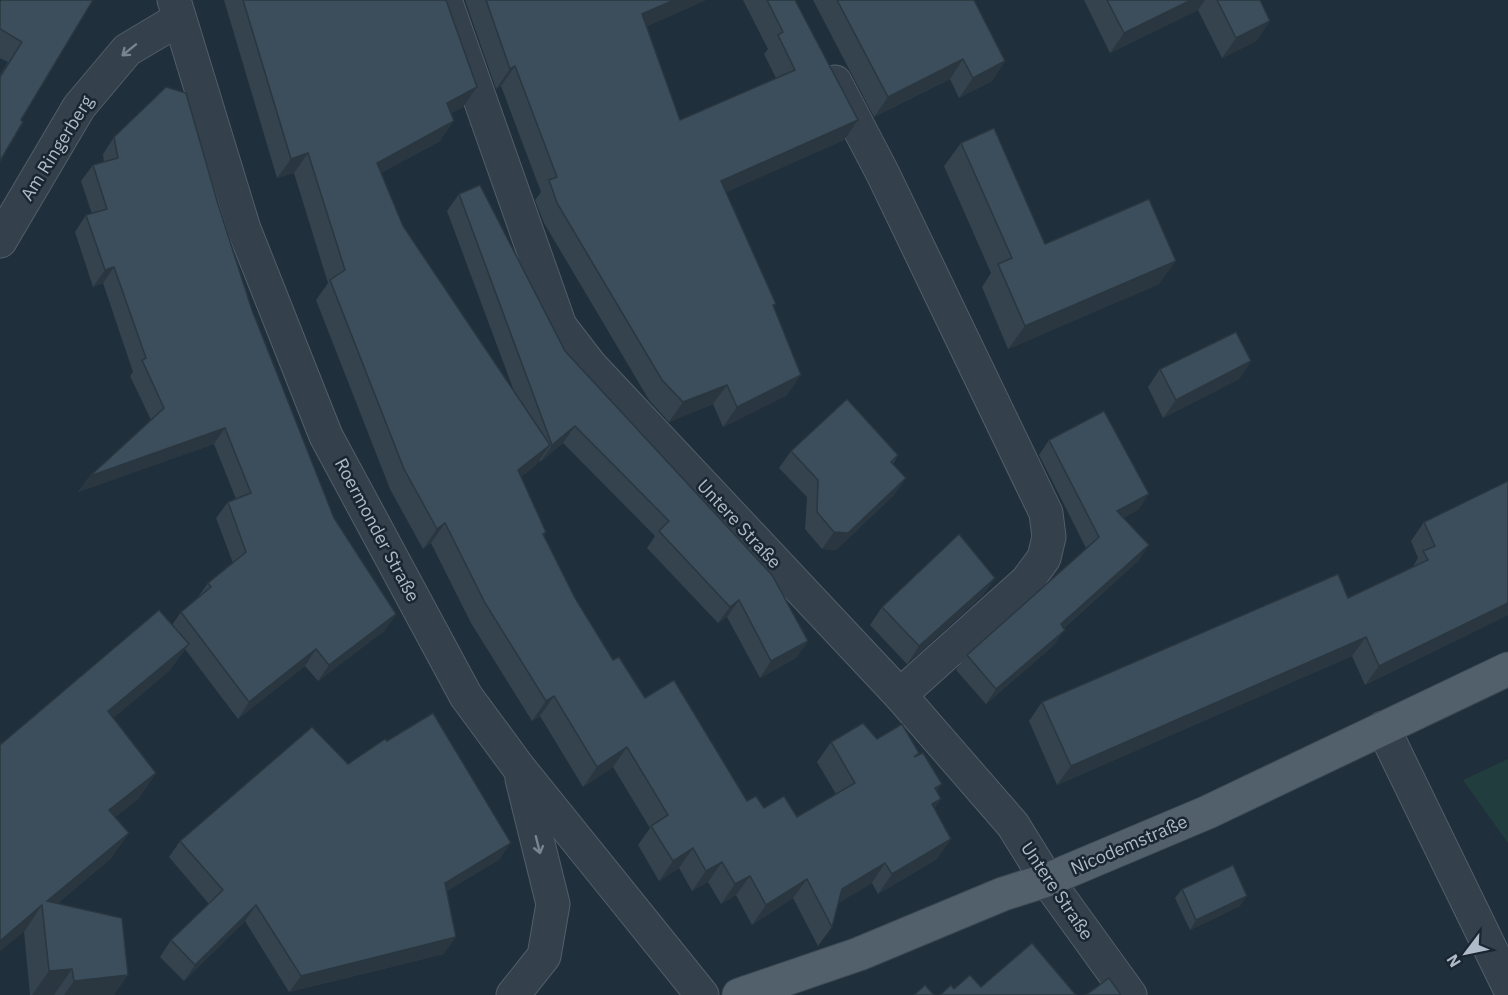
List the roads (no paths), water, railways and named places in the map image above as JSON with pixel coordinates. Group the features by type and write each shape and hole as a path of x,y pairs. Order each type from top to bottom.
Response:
{"main road":[{"name":"Nicodemstraße","path":"739,995 859,954 1004,894 1047,880 1208,812 1508,669"}],"street":[{"name":"Untere Straße","path":"445,0 560,326 590,365 900,695 1012,825 1047,880 1130,995"},
{"name":"Am Ringerberg","path":"0,241 79,107 127,50 176,10"},
{"name":"Roermonder Straße","path":"176,10 244,229 326,436 466,696 519,768 702,995"},
{"path":"819,51 883,174 1046,513 1049,537 1044,558 1027,581 900,695"},
{"path":"1383,728 1508,985"},
{"path":"513,995 544,956 553,904 519,768"}]}
